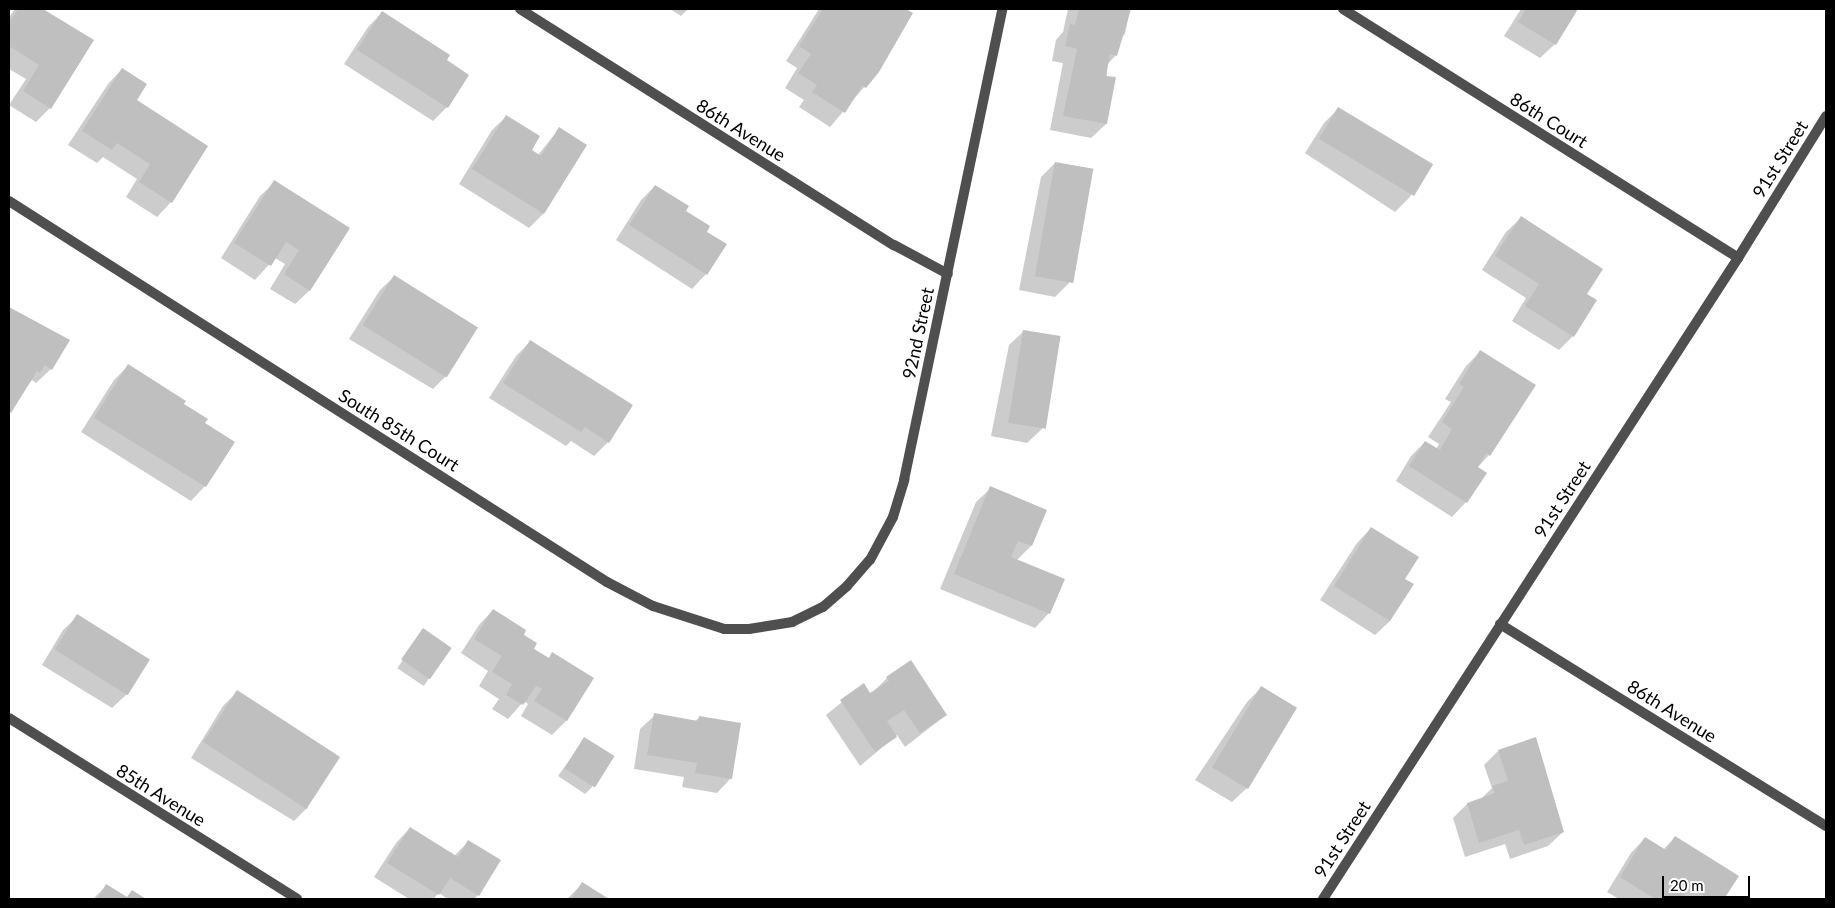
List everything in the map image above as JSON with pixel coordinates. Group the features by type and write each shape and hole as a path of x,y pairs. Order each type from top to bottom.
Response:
{"street":[{"name":"86th Avenue","path":"520,9 894,245 948,274"},
{"name":"92nd Street","path":"792,622 823,607 847,586 870,560 893,517 904,480 1002,9"},
{"name":"86th Court","path":"1343,9 1738,258"},
{"name":"91st Street","path":"1323,899 1738,258 1826,116"},
{"name":"South 85th Court","path":"9,201 607,582 653,606 724,629 749,629 792,622"},
{"name":"86th Avenue","path":"1500,624 1826,826"},
{"name":"85th Avenue","path":"9,718 297,899"}],"building":[{"path":"18,9 43,9 94,40 51,109 23,91 39,65 9,46 9,23"},
{"path":"823,9 906,9 913,13 879,72 866,88 862,86 845,113 812,92 817,85 798,73 811,54 799,46"},
{"path":"1079,9 1131,9 1117,56 1110,54 1106,76 1116,77 1107,124 1063,116 1077,49 1065,46 1070,24 1075,25"},
{"path":"1526,9 1578,9 1556,45 1518,22"},
{"path":"382,11 450,55 447,60 469,75 448,108 357,50"},
{"path":"122,68 147,84 137,100 208,146 172,203 139,182 150,164 117,143 112,150 82,131"},
{"path":"1338,107 1433,164 1414,196 1319,139"},
{"path":"506,115 540,136 532,150 541,156 559,127 587,145 544,214 472,169"},
{"path":"1055,162 1093,169 1073,283 1035,276"},
{"path":"274,180 350,228 310,291 284,274 299,250 286,242 271,266 234,243"},
{"path":"655,185 689,206 686,211 710,226 707,232 727,244 707,275 629,225"},
{"path":"1521,216 1603,269 1587,294 1597,300 1574,337 1525,306 1539,284 1495,256"},
{"path":"394,275 478,327 447,377 363,325"},
{"path":"9,307 70,340 52,370 45,365 40,373 37,371 11,413 9,411"},
{"path":"1023,330 1061,336 1046,429 1008,423"},
{"path":"530,340 633,405 609,443 585,427 581,432 503,383"},
{"path":"1480,350 1536,385 1490,456 1486,453 1478,467 1487,473 1467,503 1409,466 1425,441 1440,450 1452,429 1442,422 1464,387 1459,384"},
{"path":"128,364 186,401 184,404 208,419 205,423 235,442 206,487 94,418"},
{"path":"990,486 1047,510 1032,546 1018,541 1011,557 1065,579 1050,614 954,574"},
{"path":"1371,527 1419,557 1405,579 1414,584 1390,621 1334,586"},
{"path":"493,609 526,630 524,635 537,643 534,649 549,658 552,652 594,678 567,721 534,701 542,689 536,686 523,705 506,695 512,684 492,672 502,656 474,639"},
{"path":"77,614 150,660 128,695 55,650"},
{"path":"423,628 452,648 430,679 401,659"},
{"path":"911,660 947,715 920,733 904,710 887,721 897,737 875,752 840,700 864,683 870,693 889,681 886,677"},
{"path":"1261,686 1297,708 1248,789 1212,767"},
{"path":"237,690 340,757 306,809 203,742"},
{"path":"654,713 698,721 699,716 741,723 732,779 695,773 697,763 647,755"},
{"path":"584,737 615,756 595,787 564,768"},
{"path":"1536,737 1564,832 1524,845 1519,830 1479,843 1467,803 1495,793 1492,786 1508,781 1498,750"},
{"path":"410,827 458,857 468,840 501,860 479,896 450,878 439,895 387,863"},
{"path":"1675,836 1739,876 1724,899 1709,899 1689,887 1682,899 1655,899 1620,877 1645,837 1666,850"},
{"path":"582,882 609,899 571,899"},
{"path":"106,884 127,897 132,890 146,899 97,899"}]}
